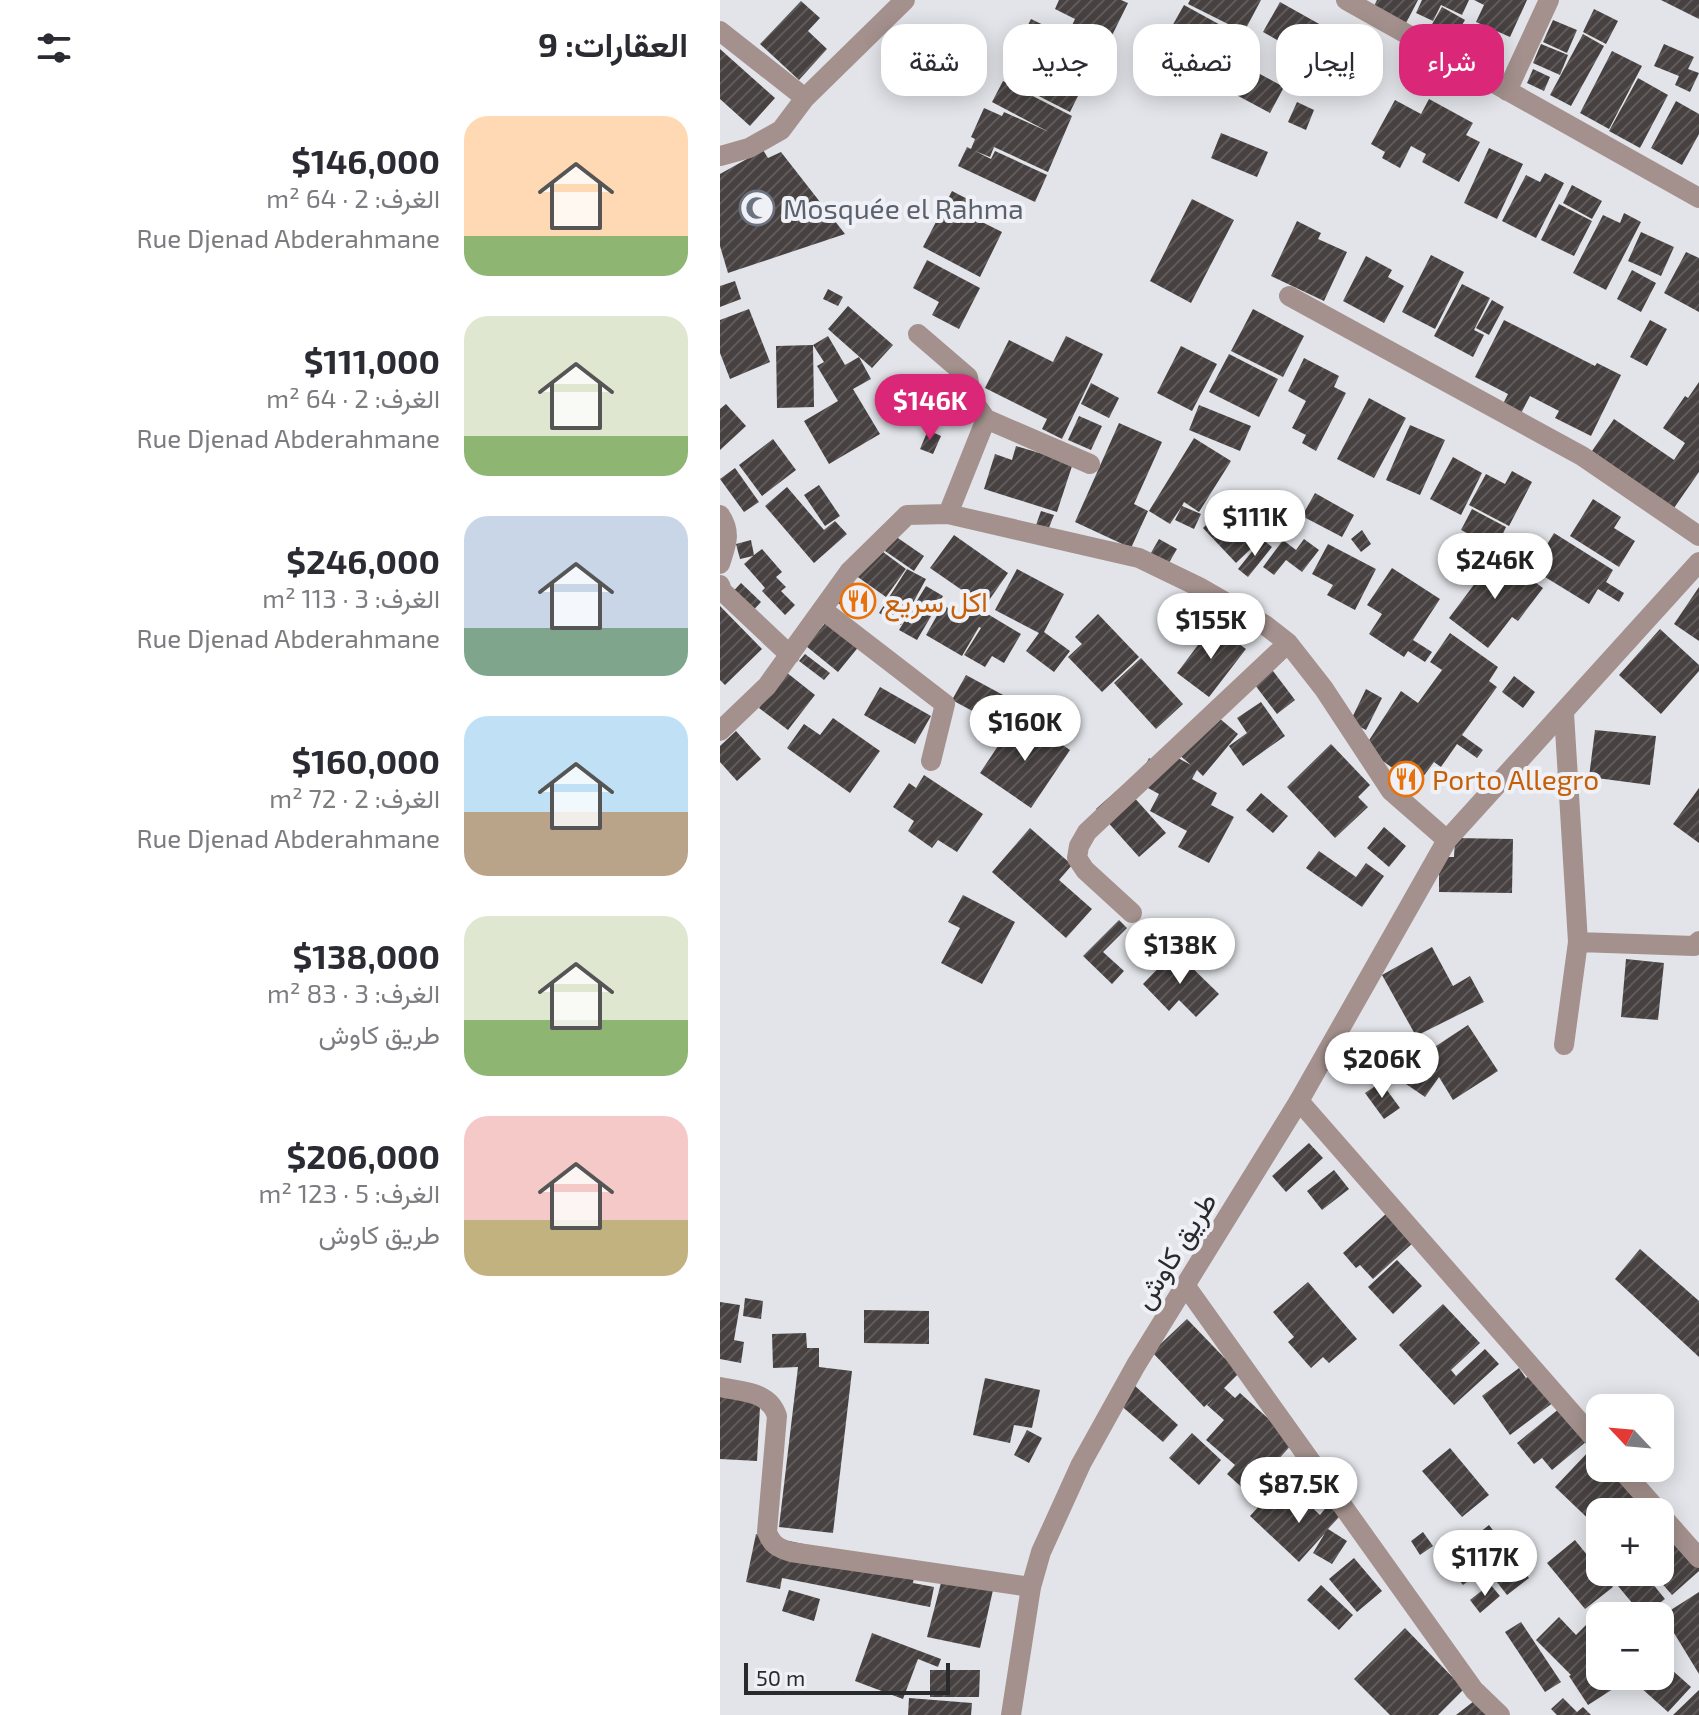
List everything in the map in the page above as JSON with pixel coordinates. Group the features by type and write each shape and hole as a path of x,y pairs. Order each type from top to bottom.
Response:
{"street":[{"path":"720,156 749,148 781,130 805,98 905,0"},
{"path":"1346,0 1699,198"},
{"path":"1507,91 1549,0"},
{"path":"720,31 805,98"},
{"path":"1289,296 1582,456 1699,536"},
{"path":"918,334 968,377 971,398 986,419 1090,464"},
{"path":"948,514 986,419"},
{"path":"720,731 767,686 849,572 907,515 948,514 1139,558 1199,587 1265,625 1288,643 1324,689 1391,791 1447,840"},
{"path":"720,515 729,538 720,564"},
{"name":"طريق كاوش","path":"1011,1715 1031,1587 1041,1552 1081,1464 1136,1365 1299,1101 1447,840 1699,562"},
{"path":"720,585 722,591 790,655"},
{"path":"823,610 945,704 931,761"},
{"path":"1132,913 1085,870 1077,858 1079,846 1087,832 1288,643"},
{"path":"1564,713 1578,942 1564,1045"},
{"path":"1578,942 1694,946 1699,941"},
{"path":"1299,1101 1586,1429"},
{"path":"1185,1285 1474,1690 1500,1715"},
{"path":"720,1387 769,1399 777,1416 767,1532 771,1542 779,1548 1031,1587"},
{"path":"1632,1482 1646,1498"},
{"path":"1674,1530 1699,1558"}],"building":[{"path":"1059,0 1121,0 1128,3 1117,25 1073,24 1075,19 1055,9"},
{"path":"1190,0 1261,0 1248,24 1228,24 1188,4"},
{"path":"1377,0 1418,0 1406,24 1399,24 1399,27 1371,12"},
{"path":"1422,0 1469,0 1462,15 1441,5 1433,21 1416,13"},
{"path":"1474,0 1527,0 1510,37 1504,34 1504,24 1476,22 1484,5"},
{"path":"1661,0 1699,0 1699,19"},
{"path":"801,1 820,18 808,31 827,49 799,80 760,44"},
{"path":"1280,2 1319,24 1276,24 1276,39 1263,32"},
{"path":"1184,5 1219,24 1173,24"},
{"path":"1442,7 1465,20 1463,24 1432,24"},
{"path":"1594,9 1618,21 1606,44 1583,32"},
{"path":"1553,20 1577,30 1567,53 1543,42"},
{"path":"1583,34 1604,46 1571,106 1550,95"},
{"path":"1541,44 1568,55 1560,75 1533,63"},
{"path":"1664,44 1694,57 1688,69 1699,73 1690,92 1675,85 1679,76 1654,66"},
{"path":"720,49 775,98 750,126 720,99"},
{"path":"1612,51 1642,66 1609,129 1580,113"},
{"path":"1533,69 1550,77 1544,91 1527,83"},
{"path":"1260,74 1276,83 1276,96 1279,96 1270,113 1238,96 1260,96"},
{"path":"1638,78 1668,95 1640,148 1609,131"},
{"path":"1003,81 1003,96 1033,96 1072,116 1048,172 994,147 990,157 975,151 991,159 995,151 1047,175 1035,202 958,166 967,147 971,149 975,139 971,137 984,108 1002,116 1004,112 1049,132 992,102"},
{"path":"1039,96 1078,96 1070,112"},
{"path":"1429,99 1473,123 1466,135 1480,142 1459,182 1422,162 1426,154 1411,146 1400,168 1382,158 1385,152 1371,144 1395,100 1421,114"},
{"path":"1676,101 1699,114 1699,134 1682,165 1651,148"},
{"path":"1297,102 1314,110 1306,130 1288,122"},
{"path":"1221,133 1268,152 1257,177 1211,158"},
{"path":"1489,148 1523,164 1497,219 1464,203"},
{"path":"763,150 768,158 781,152 845,234 728,273 720,246 720,174"},
{"path":"1545,173 1564,183 1536,238 1502,221 1526,175 1540,182"},
{"path":"1572,185 1602,201 1592,219 1563,203"},
{"path":"952,191 979,205 972,217 1002,232 980,277 923,247"},
{"path":"1192,199 1234,220 1191,303 1150,281"},
{"path":"1559,204 1592,221 1574,256 1541,240"},
{"path":"1624,213 1641,222 1606,290 1573,273 1603,215 1620,223"},
{"path":"1297,221 1321,233 1318,239 1347,252 1324,301 1271,276"},
{"path":"1641,232 1674,247 1661,276 1628,261"},
{"path":"1686,252 1699,258 1699,312 1664,293"},
{"path":"1431,255 1464,272 1435,329 1402,312"},
{"path":"1366,256 1392,270 1388,277 1404,286 1384,323 1343,301"},
{"path":"927,260 980,288 959,329 932,315 939,302 913,288"},
{"path":"1632,270 1656,283 1641,312 1617,299"},
{"path":"735,281 741,299 720,307 720,286"},
{"path":"1462,284 1490,298 1474,330 1484,335 1473,357 1434,336"},
{"path":"828,289 843,297 838,306 823,299"},
{"path":"1492,300 1504,307 1489,335 1476,328"},
{"path":"848,306 893,345 872,368 828,329"},
{"path":"749,309 770,362 730,379 720,353 720,320"},
{"path":"1253,309 1304,336 1283,377 1231,351"},
{"path":"1504,320 1595,366 1597,363 1621,375 1591,436 1555,418 1559,411 1530,396 1516,423 1498,414 1508,394 1475,377"},
{"path":"1650,320 1667,329 1647,366 1630,357"},
{"path":"828,336 845,365 859,357 871,379 853,389 880,434 829,464 804,421 838,401 817,366 824,362 813,345"},
{"path":"1066,336 1103,354 1062,439 1042,429 1047,419 985,388 1009,340 1053,362"},
{"path":"813,345 814,407 777,408 776,346"},
{"path":"1181,346 1217,364 1192,411 1157,393"},
{"path":"1229,354 1278,379 1259,417 1209,392"},
{"path":"1304,358 1339,376 1334,387 1346,393 1316,451 1302,443 1306,435 1292,428 1306,401 1288,391"},
{"path":"1699,382 1699,472 1674,508 1592,451 1614,419 1674,460 1685,443 1663,428"},
{"path":"1091,383 1119,398 1109,418 1081,404"},
{"path":"1369,398 1406,418 1374,478 1337,459"},
{"path":"726,404 746,426 720,450 720,409"},
{"path":"1199,405 1251,426 1240,451 1189,430"},
{"path":"1079,416 1102,426 1091,450 1068,440"},
{"path":"1119,423 1162,442 1134,504 1148,511 1131,548 1075,522"},
{"path":"1410,425 1445,440 1420,495 1386,480"},
{"path":"928,430 941,436 933,454 920,449"},
{"path":"1194,438 1231,461 1199,512 1184,502 1170,524 1149,511"},
{"path":"773,439 796,470 762,496 739,465"},
{"path":"1016,446 1073,463 1057,512 984,489 995,454 1012,460"},
{"path":"1453,457 1482,473 1461,515 1430,499"},
{"path":"735,468 759,502 744,512 720,479"},
{"path":"1512,471 1532,482 1509,526 1469,505 1486,474 1505,484"},
{"path":"819,485 840,516 825,526 804,495"},
{"path":"787,487 824,530 835,521 847,534 814,563 765,506"},
{"path":"1315,493 1354,515 1342,537 1302,516"},
{"path":"1237,495 1270,531 1236,563 1203,528"},
{"path":"1593,499 1621,517 1614,528 1635,541 1619,567 1570,536"},
{"path":"1182,506 1201,514 1194,529 1175,520"},
{"path":"1472,509 1506,527 1496,548 1461,530"},
{"path":"1041,511 1054,515 1048,530 1036,525"},
{"path":"1362,530 1371,544 1361,552 1351,539"},
{"path":"1554,533 1613,570 1606,582 1624,593 1619,602 1598,589 1589,604 1532,569"},
{"path":"954,535 1008,573 985,606 930,568"},
{"path":"895,536 924,556 914,571 885,551"},
{"path":"1159,539 1177,549 1166,568 1148,558"},
{"path":"1262,539 1272,547 1248,577 1238,569"},
{"path":"1304,539 1319,550 1302,572 1286,560 1274,575 1263,567 1283,540 1296,550"},
{"path":"751,540 754,555 762,549 782,572 776,577 786,587 781,591 795,605 785,615 762,591 765,588 744,564 753,556 740,559 736,544"},
{"path":"1328,544 1376,569 1355,610 1327,595 1333,585 1312,574"},
{"path":"875,546 906,569 886,597 855,575"},
{"path":"1497,554 1543,588 1518,621 1512,617 1488,648 1449,618"},
{"path":"1392,568 1440,599 1413,640 1432,652 1425,662 1408,651 1404,657 1369,634 1382,614 1367,605"},
{"path":"907,569 926,579 901,625 879,613"},
{"path":"1017,569 1064,594 1044,632 1070,651 1054,672 1026,651 1039,633 995,610"},
{"path":"741,583 761,602 745,619 725,600"},
{"path":"847,583 867,597 854,614 835,601"},
{"path":"926,586 943,596 917,640 899,630"},
{"path":"1699,587 1699,641 1674,624"},
{"path":"971,604 1021,634 1004,663 992,656 985,667 964,655 979,627 962,656 926,635 943,605 963,617"},
{"path":"720,606 762,649 725,685 720,680"},
{"path":"837,609 869,634 838,672 806,646"},
{"path":"1098,614 1139,657 1102,692 1068,657 1082,644 1075,637"},
{"path":"1213,625 1246,649 1209,697 1177,673"},
{"path":"1660,629 1699,665 1699,671 1661,714 1619,675"},
{"path":"1450,633 1498,667 1489,681 1497,687 1462,735 1483,750 1477,758 1457,744 1441,767 1434,762 1417,785 1364,748 1401,691 1418,703 1442,670 1430,662"},
{"path":"805,654 830,673 824,680 799,661"},
{"path":"1141,658 1183,704 1156,729 1114,683"},
{"path":"1270,667 1295,700 1277,714 1252,681"},
{"path":"786,672 815,695 788,730 759,708"},
{"path":"966,675 1018,703 1004,728 952,700"},
{"path":"1514,676 1535,692 1523,708 1502,692"},
{"path":"880,687 931,716 915,744 864,715"},
{"path":"1366,689 1382,698 1366,730 1350,722"},
{"path":"1261,702 1285,736 1243,766 1229,746 1247,733 1237,718"},
{"path":"1212,712 1238,734 1203,776 1197,770 1192,779 1217,793 1211,805 1234,817 1209,863 1178,847 1187,831 1150,811 1159,794 1137,782 1149,758 1161,764 1167,752 1191,765 1177,753"},
{"path":"833,718 880,751 850,793 787,748 804,724 820,735"},
{"path":"1022,718 1070,750 1031,808 980,773"},
{"path":"1595,730 1656,736 1650,785 1589,777"},
{"path":"736,731 761,759 737,781 720,762 720,746"},
{"path":"1331,744 1370,785 1358,797 1368,807 1335,838 1287,787"},
{"path":"924,775 983,814 957,852 938,840 932,848 908,831 914,821 893,807 909,783 916,788"},
{"path":"1123,785 1166,833 1139,857 1096,809"},
{"path":"1699,788 1699,843 1673,824"},
{"path":"1261,793 1288,816 1273,833 1246,810"},
{"path":"1384,827 1406,846 1389,867 1367,848"},
{"path":"1030,828 1072,865 1059,880 1092,909 1066,938 992,872"},
{"path":"1455,838 1513,839 1512,893 1439,892 1439,857 1454,857"},
{"path":"1319,851 1356,877 1366,863 1384,876 1362,907 1306,868"},
{"path":"963,895 1015,922 982,984 941,963 960,928 948,922"},
{"path":"1119,920 1127,928 1103,952 1124,971 1112,984 1083,956"},
{"path":"1432,947 1453,986 1470,976 1484,1002 1416,1036 1382,975"},
{"path":"1175,951 1219,994 1196,1017 1179,1000 1169,1011 1143,984"},
{"path":"1626,959 1664,963 1658,1020 1621,1017"},
{"path":"1468,1025 1498,1071 1453,1100 1439,1077 1425,1097 1406,1084 1422,1062 1436,1072 1424,1054"},
{"path":"1363,1049 1373,1061 1348,1081 1339,1070"},
{"path":"1381,1082 1400,1108 1384,1119 1365,1093"},
{"path":"1309,1143 1323,1158 1286,1192 1272,1176"},
{"path":"1334,1170 1349,1189 1322,1210 1307,1191"},
{"path":"1388,1212 1415,1241 1373,1279 1360,1265 1356,1268 1343,1253"},
{"path":"1640,1249 1699,1301 1699,1357 1615,1279"},
{"path":"1397,1260 1422,1286 1393,1314 1368,1287"},
{"path":"1308,1282 1357,1339 1329,1363 1323,1357 1311,1368 1288,1342 1294,1337 1273,1312"},
{"path":"745,1298 763,1301 761,1319 743,1316"},
{"path":"720,1302 740,1305 734,1340 744,1342 741,1363 720,1359"},
{"path":"1443,1304 1480,1343 1451,1370 1456,1376 1485,1349 1499,1364 1454,1405 1399,1345"},
{"path":"864,1310 929,1311 929,1344 864,1343"},
{"path":"1187,1319 1239,1373 1224,1388 1235,1398 1240,1393 1294,1442 1248,1493 1227,1474 1235,1465 1206,1440 1224,1420 1207,1405 1215,1397 1204,1407 1152,1352"},
{"path":"806,1333 807,1348 819,1348 819,1367 852,1371 833,1533 779,1527 798,1367 773,1368 772,1334"},
{"path":"1541,1367 1562,1396 1510,1435 1482,1396 1519,1368 1526,1378"},
{"path":"985,1378 1040,1390 1032,1428 1014,1425 1010,1443 973,1435"},
{"path":"1134,1385 1178,1425 1163,1442 1118,1403"},
{"path":"720,1387 761,1389 757,1461 720,1459"},
{"path":"1560,1408 1586,1440 1552,1470 1542,1458 1534,1464 1517,1443"},
{"path":"1027,1430 1042,1438 1029,1463 1014,1455"},
{"path":"1192,1433 1221,1460 1199,1485 1169,1458"},
{"path":"1450,1448 1489,1495 1462,1517 1422,1471"},
{"path":"1586,1454 1586,1482 1624,1482 1640,1498 1586,1498 1586,1517 1555,1487"},
{"path":"1283,1480 1320,1515 1328,1505 1340,1516 1328,1529 1347,1541 1332,1564 1313,1553 1325,1533 1299,1562 1250,1516"},
{"path":"1489,1525 1529,1578 1507,1595 1486,1568 1463,1585 1444,1560"},
{"path":"1423,1532 1433,1546 1420,1555 1411,1541"},
{"path":"756,1534 916,1568 913,1583 934,1587 930,1607 782,1578 780,1589 746,1582"},
{"path":"1674,1536 1699,1564 1699,1571 1672,1595 1664,1586 1674,1586"},
{"path":"1575,1540 1586,1554 1586,1586 1613,1587 1594,1602 1586,1602 1585,1609 1547,1563"},
{"path":"1354,1558 1382,1591 1357,1612 1329,1579"},
{"path":"942,1579 993,1590 980,1648 927,1637"},
{"path":"1490,1584 1500,1596 1480,1613 1470,1600"},
{"path":"1321,1585 1353,1615 1339,1630 1307,1600"},
{"path":"1618,1586 1654,1586 1665,1599 1661,1602 1631,1602"},
{"path":"789,1590 820,1599 814,1621 782,1611"},
{"path":"1699,1592 1699,1674 1674,1633 1674,1608"},
{"path":"1559,1617 1576,1635 1586,1625 1586,1690 1611,1690 1588,1705 1571,1675 1536,1640"},
{"path":"1521,1622 1561,1682 1545,1692 1505,1632"},
{"path":"1405,1628 1464,1689 1438,1715 1390,1715 1354,1679"},
{"path":"872,1633 941,1659 938,1667 918,1659 903,1699 855,1681"},
{"path":"930,1670 980,1670 979,1697 930,1697"},
{"path":"1674,1672 1691,1687 1668,1712 1643,1690 1674,1690"},
{"path":"1699,1690 1699,1715 1673,1715"},
{"path":"1487,1691 1505,1715 1456,1715"},
{"path":"909,1698 972,1703 971,1715 908,1715"},
{"path":"1563,1698 1577,1712 1583,1707 1591,1715 1557,1715 1551,1709"}],"place":[{"name":"Mosquée el Rahma","path":"757,208"},
{"name":"اكل سريع","path":"858,601"},
{"name":"Porto Allegro","path":"1406,779"}]}
